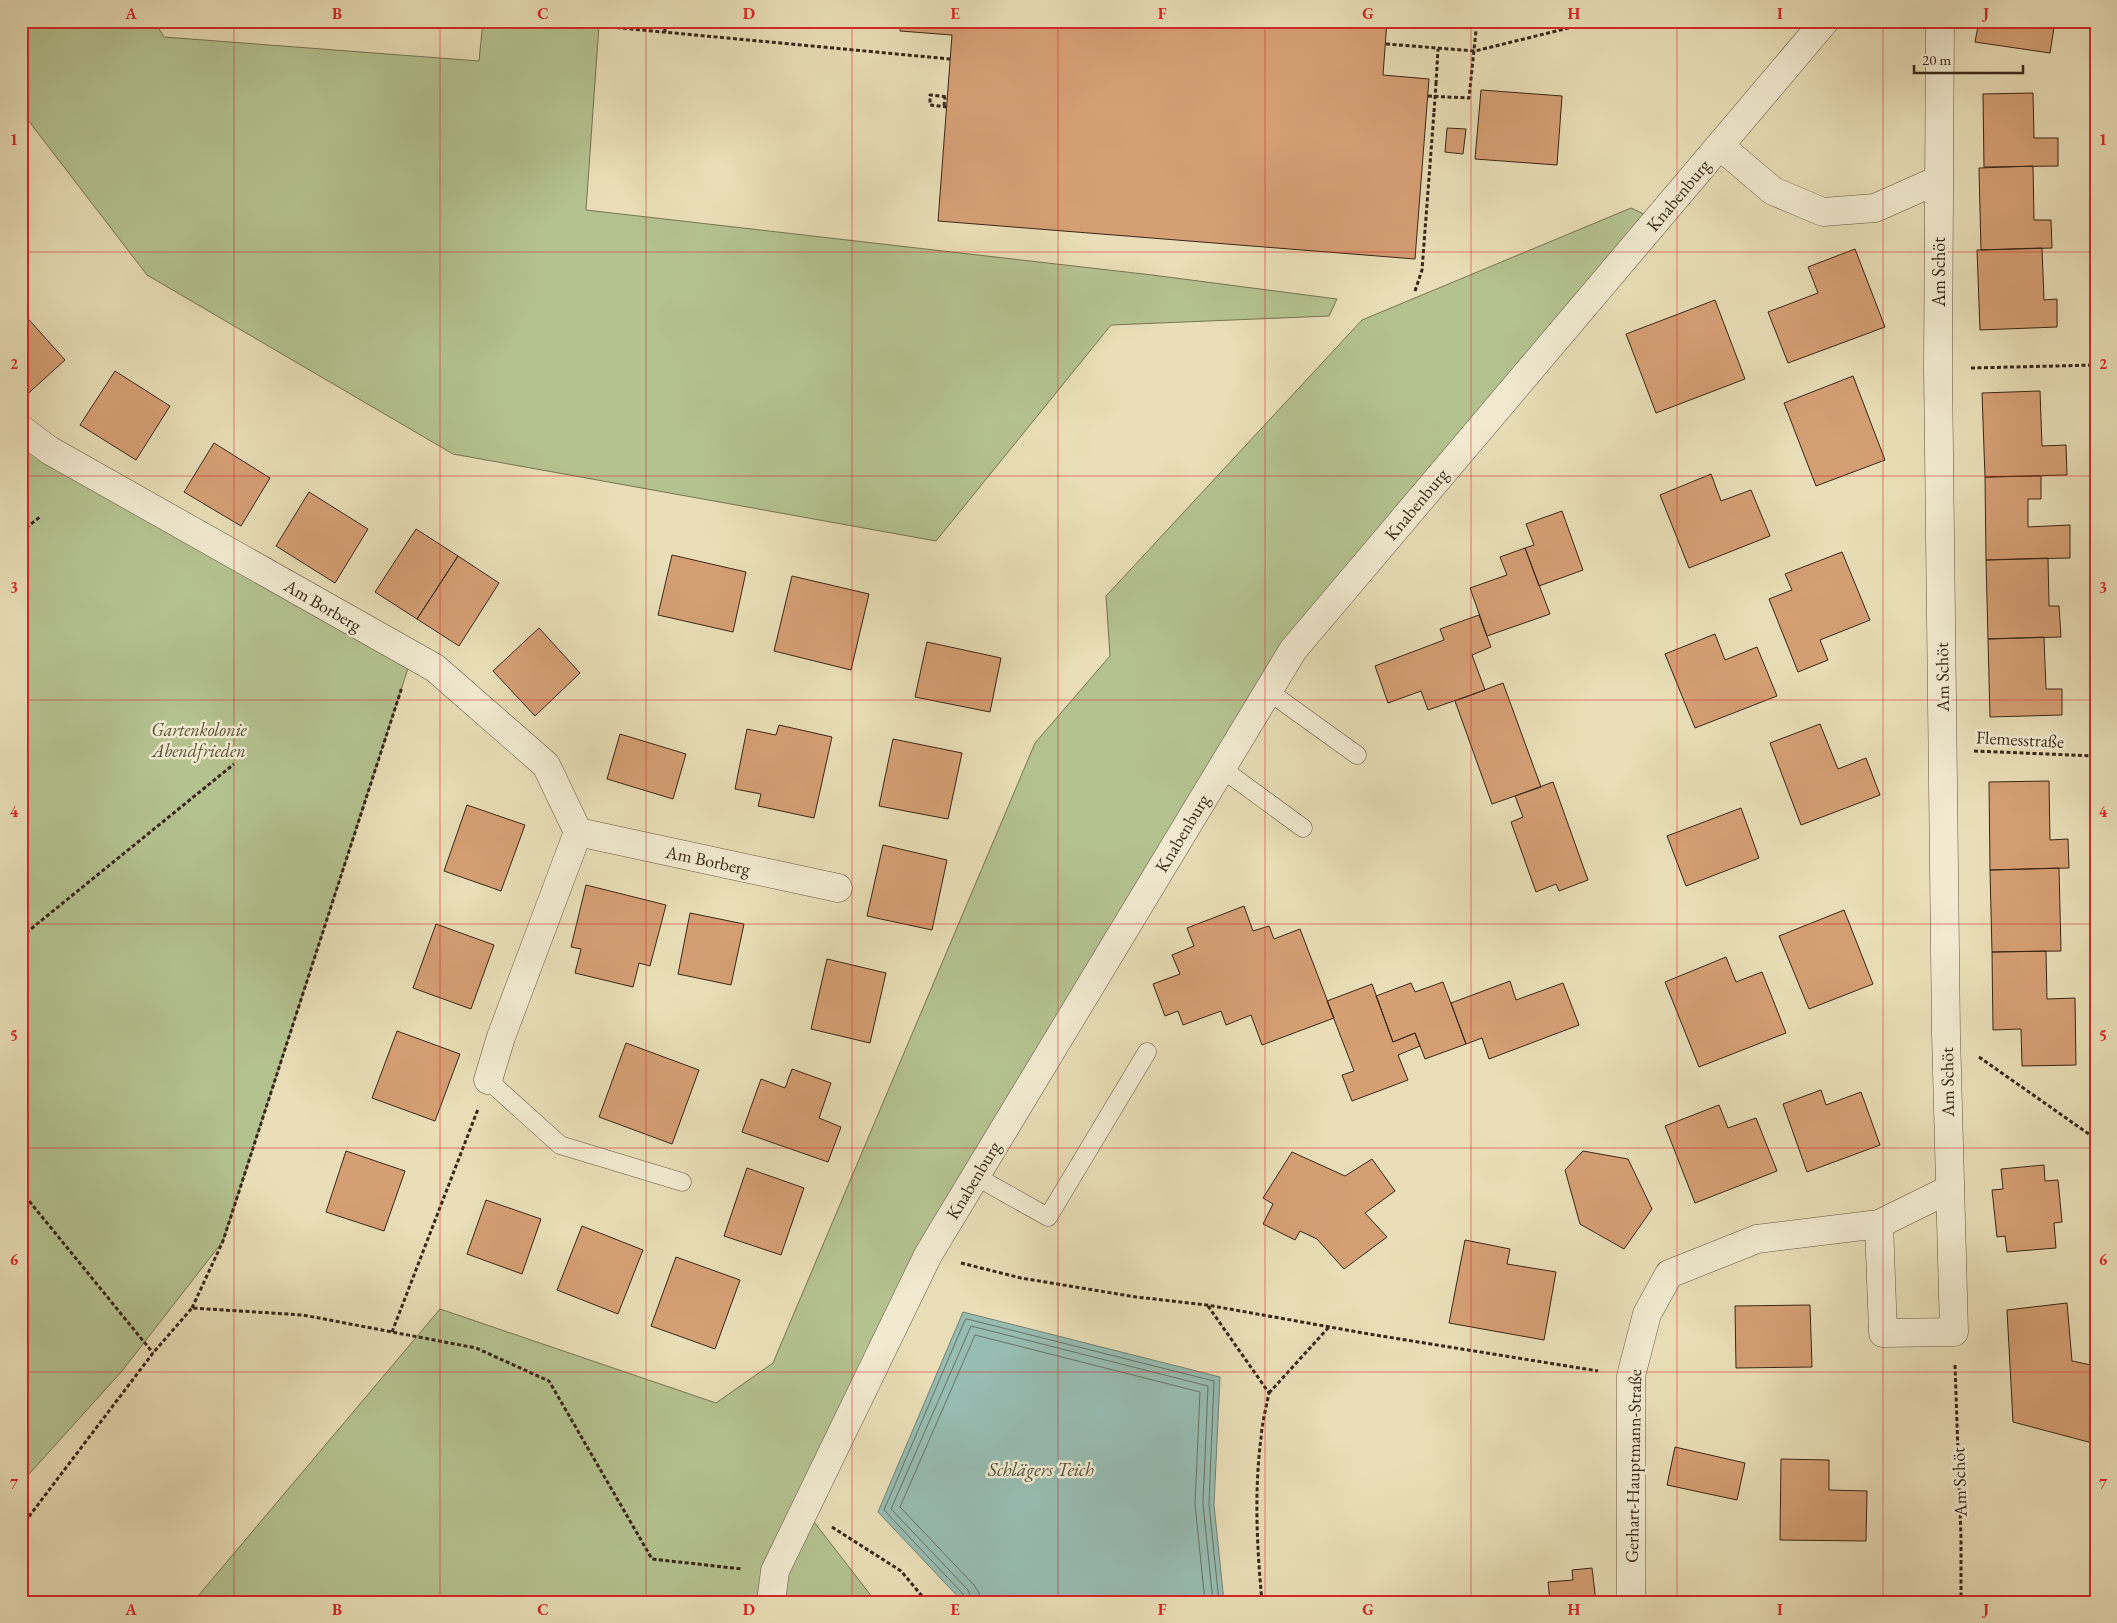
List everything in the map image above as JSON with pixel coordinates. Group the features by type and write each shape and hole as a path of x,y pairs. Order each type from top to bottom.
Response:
{"street":[{"name":"Knabenburg","path":"771,1602 775,1571 928,1255 1293,650 1826,21"},
{"name":"Am Schöt","path":"1940,21 1938,369 1946,1034 1954,1332"},
{"name":"Knabenburg","path":"1720,146 1773,191 1823,212 1875,208 1938,180"},
{"name":"Am Borberg","path":"21,429 50,450 435,668 546,765 578,832 838,888"},
{"path":"488,1080 501,1036 578,832"},
{"name":"Gerhart-Hauptmann-Straße","path":"1631,1602 1630,1376 1647,1314 1669,1274 1757,1239 1879,1224 1950,1189"},
{"path":"1879,1224 1883,1333 1954,1332"}],"lane":[{"path":"1268,691 1357,755"},
{"path":"1221,768 1302,828"},
{"path":"975,1176 1048,1217 1147,1052"},
{"path":"488,1080 560,1145 682,1182"}],"path":[{"path":"665,21 665,32"},
{"path":"1428,96 1469,98 1477,21"},
{"path":"1386,44 1475,51 1601,21"},
{"path":"610,27 950,59"},
{"path":"1415,291 1422,270 1438,48"},
{"path":"930,95 946,97 945,107 930,105 930,95"},
{"path":"1938,369 2096,365"},
{"path":"21,532 41,516"},
{"path":"21,1527 153,1353 192,1308 223,1241 412,656"},
{"name":"Flemesstraße","path":"1943,750 2096,756"},
{"path":"21,937 234,764"},
{"path":"1946,1034 2096,1139"},
{"path":"392,1332 488,1080"},
{"path":"21,1191 153,1353"},
{"path":"928,1255 1021,1278 1136,1297 1207,1305 1329,1327 1630,1376"},
{"path":"1207,1305 1269,1393"},
{"path":"192,1308 303,1315 476,1348 549,1381 652,1559 724,1568 775,1571"},
{"path":"1262,1602 1258,1555 1258,1489 1260,1438 1269,1393 1329,1327"},
{"name":"Am Schöt","path":"1954,1332 1961,1538 1961,1602"},
{"path":"804,1509 902,1571 927,1602"}],"green space":[{"path":"21,21 154,21 164,37 479,61 483,21 572,21 599,25 586,210 1152,275 1337,299 1329,316 1111,325 936,541 453,454 147,275 21,111"},
{"path":"1631,208 1657,220 1293,650 975,1176 804,1509 876,1602 193,1602 440,1309 716,1403 773,1363 1035,743 1110,656 1106,596 1362,320"},
{"name":"Gartenkolonie Abendfrieden","path":"21,429 412,656 223,1241 122,1371 21,1483"}],"water":[{"name":"Schlägers Teich","path":"963,1312 1220,1377 1214,1505 1224,1602 963,1602 878,1512"}],"building":[{"path":"901,21 1387,21 1383,75 1429,79 1415,259 938,221 952,35 900,31"},
{"path":"1387,21 1442,21 1442,27 1387,23"},
{"path":"1979,21 2055,21 2050,53 1975,42"},
{"path":"1481,90 1562,96 1557,165 1475,159"},
{"path":"2033,93 2034,138 2058,138 2058,166 1984,167 1983,94"},
{"path":"1447,128 1466,129 1463,154 1445,152"},
{"path":"2033,166 2034,220 2051,220 2052,248 1981,250 1979,168"},
{"path":"2042,248 2044,300 2057,299 2057,327 1980,330 1977,250"},
{"path":"1855,249 1885,327 1788,363 1768,312 1818,293 1808,267"},
{"path":"1715,300 1745,379 1656,413 1626,334"},
{"path":"23,313 65,360 21,400 21,314"},
{"path":"115,371 170,406 136,460 80,425"},
{"path":"1853,376 1885,460 1816,486 1784,403"},
{"path":"2040,391 2042,446 2066,445 2067,475 1985,477 1982,393"},
{"path":"214,443 270,478 241,526 184,492"},
{"path":"1711,474 1721,501 1751,490 1770,536 1689,568 1660,495"},
{"path":"2041,476 2041,499 2028,499 2028,527 2070,525 2070,558 1986,560 1985,477"},
{"path":"309,492 368,529 335,583 276,546"},
{"path":"1562,511 1583,570 1539,586 1525,548 1534,545 1526,524"},
{"path":"416,529 458,556 417,619 375,592"},
{"path":"1525,548 1550,614 1487,636 1470,588 1507,575 1500,557"},
{"path":"1842,552 1870,620 1820,640 1828,660 1798,672 1769,599 1792,590 1785,574"},
{"path":"672,555 746,572 733,632 658,615"},
{"path":"458,556 499,583 459,646 417,619"},
{"path":"2048,558 2049,606 2059,606 2061,637 1988,639 1986,560"},
{"path":"792,576 869,594 851,670 774,651"},
{"path":"1479,615 1491,647 1472,655 1485,690 1428,710 1421,691 1388,703 1375,666 1444,640 1440,629"},
{"path":"539,628 580,673 535,716 493,671"},
{"path":"1715,634 1725,660 1757,647 1777,696 1695,728 1665,654"},
{"path":"2044,637 2046,689 2062,689 2062,715 1990,717 1988,639"},
{"path":"927,642 1001,658 990,712 915,697"},
{"path":"1503,683 1541,787 1492,804 1455,701"},
{"path":"1820,724 1838,769 1866,758 1880,795 1801,825 1770,743"},
{"path":"779,725 832,737 814,818 758,806 761,794 735,789 747,729 776,735"},
{"path":"620,734 686,754 673,799 607,779"},
{"path":"893,739 962,753 948,819 879,806"},
{"path":"2049,781 2050,840 2068,839 2069,868 1990,870 1989,782"},
{"path":"1553,782 1588,880 1559,891 1556,884 1536,892 1511,822 1523,817 1515,796"},
{"path":"467,805 525,825 501,891 444,871"},
{"path":"1741,808 1759,858 1686,886 1667,836"},
{"path":"883,845 947,860 932,930 867,916"},
{"path":"2059,868 2061,951 1992,952 1990,870"},
{"path":"586,885 666,905 650,966 639,963 633,987 575,973 581,949 571,947"},
{"path":"1244,906 1253,931 1269,926 1274,939 1300,929 1334,1018 1262,1045 1251,1015 1226,1025 1221,1011 1183,1025 1178,1011 1165,1016 1153,984 1180,974 1172,955 1194,946 1187,928"},
{"path":"1844,910 1873,984 1809,1009 1779,936"},
{"path":"690,913 744,924 731,985 678,974"},
{"path":"436,924 494,945 471,1009 413,988"},
{"path":"2046,951 2047,999 2075,998 2076,1065 2022,1066 2021,1029 1993,1030 1992,952"},
{"path":"1726,957 1736,982 1762,972 1786,1033 1699,1067 1665,982"},
{"path":"827,959 886,973 870,1043 811,1029"},
{"path":"1510,981 1516,1000 1563,983 1579,1025 1489,1059 1482,1038 1466,1044 1451,1003"},
{"path":"1443,982 1466,1044 1425,1059 1415,1033 1393,1042 1376,996 1411,983 1415,992"},
{"path":"1372,984 1393,1042 1415,1033 1420,1046 1398,1055 1408,1080 1352,1101 1342,1075 1354,1071 1327,1001"},
{"path":"397,1031 460,1054 435,1121 372,1098"},
{"path":"626,1043 699,1070 672,1144 599,1117"},
{"path":"792,1069 831,1083 819,1118 841,1127 828,1162 742,1132 761,1079 785,1088"},
{"path":"1821,1090 1826,1105 1861,1092 1880,1145 1807,1172 1783,1104"},
{"path":"1719,1105 1728,1128 1756,1118 1777,1171 1695,1203 1665,1126"},
{"path":"346,1151 405,1171 384,1231 326,1212"},
{"path":"1583,1151 1628,1159 1652,1209 1624,1249 1580,1224 1565,1170"},
{"path":"1292,1152 1345,1176 1372,1159 1395,1191 1365,1213 1387,1237 1344,1269 1317,1239 1300,1231 1295,1240 1263,1224 1273,1204 1263,1198"},
{"path":"2044,1165 2045,1181 2058,1180 2062,1222 2054,1223 2056,1248 2007,1252 2005,1236 1997,1237 1992,1190 2003,1189 2001,1169"},
{"path":"747,1168 804,1188 781,1255 724,1236"},
{"path":"486,1200 541,1219 522,1274 467,1254"},
{"path":"582,1226 643,1250 618,1314 557,1290"},
{"path":"1465,1240 1510,1249 1507,1264 1556,1272 1544,1340 1449,1323"},
{"path":"676,1257 740,1280 715,1349 651,1326"},
{"path":"2067,1303 2072,1361 2096,1366 2096,1444 2013,1422 2007,1310"},
{"path":"1810,1305 1812,1367 1736,1368 1735,1306"},
{"path":"1675,1447 1745,1463 1737,1500 1667,1485"},
{"path":"1781,1459 1829,1460 1829,1490 1867,1491 1866,1541 1780,1540"},
{"path":"1592,1568 1596,1602 1550,1602 1548,1582 1573,1580 1572,1570"}]}
